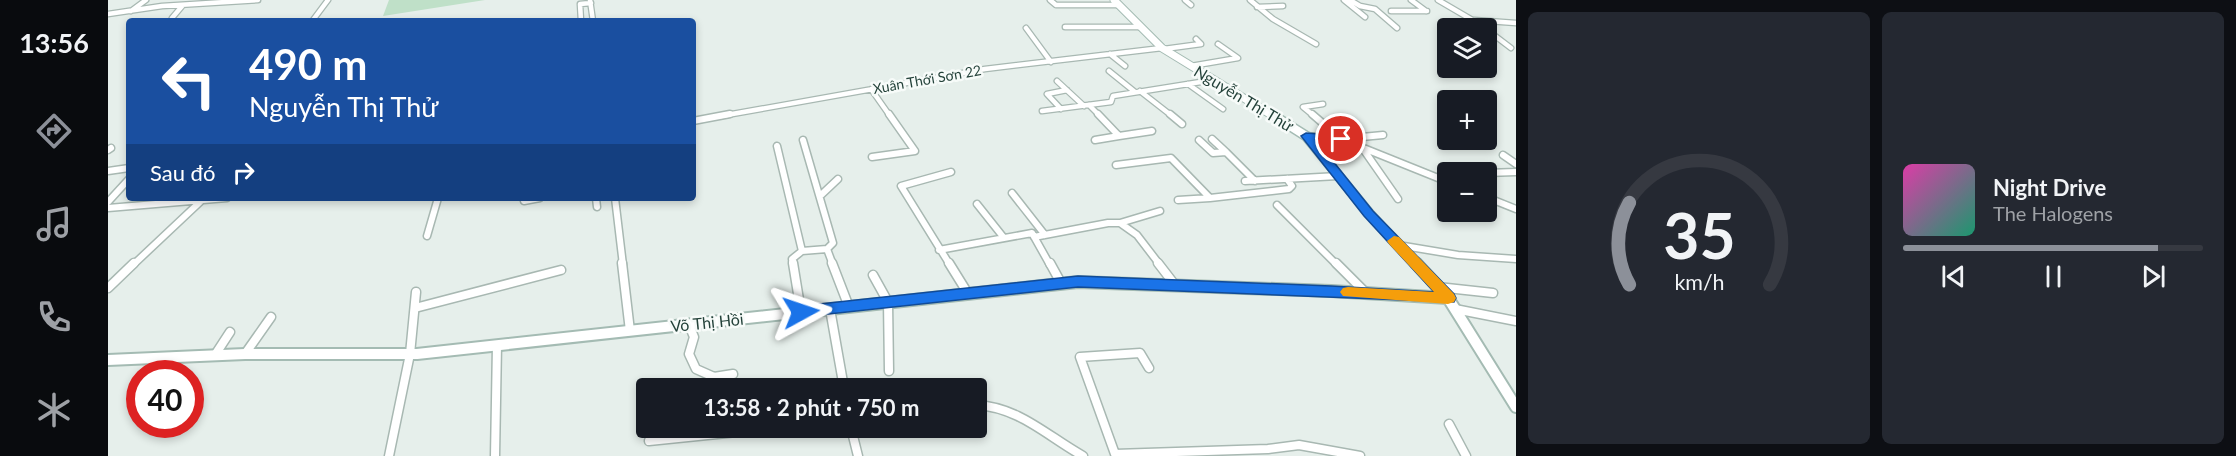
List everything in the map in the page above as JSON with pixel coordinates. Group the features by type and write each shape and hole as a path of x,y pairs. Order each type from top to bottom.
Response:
{"street":[{"path":"131,11 146,0"},
{"path":"108,14 183,5 258,0"},
{"path":"314,18 328,0"},
{"path":"1050,0 1056,5 1116,2"},
{"path":"1185,0 1191,5"},
{"path":"1250,0 1273,19 1316,44"},
{"path":"1344,0 1365,17"},
{"path":"1350,0 1360,6 1375,9 1396,28"},
{"path":"1391,11 1427,11 1411,0"},
{"path":"1438,0 1467,18"},
{"path":"581,18 580,2 590,2 593,18"},
{"name":"Nguyễn Thị Thử","path":"1116,2 1163,48 1306,136 1398,245 1448,298 1516,407"},
{"path":"172,18 183,5"},
{"path":"1257,7 1283,6"},
{"path":"1497,22 1516,23"},
{"path":"1065,27 1140,27"},
{"path":"1026,28 1051,62"},
{"path":"1497,37 1511,48"},
{"name":"Xuân Thới Sơn 22","path":"696,120 985,69 1201,44 1196,39"},
{"path":"1191,66 1238,58 1218,44"},
{"path":"1110,54 1125,66"},
{"path":"1109,70 1182,124"},
{"path":"1042,111 1111,102 1113,96 1213,80"},
{"path":"1057,81 1119,136"},
{"path":"1188,84 1223,109"},
{"path":"871,89 915,151 872,157"},
{"path":"1060,109 1047,94 1067,90"},
{"path":"1323,104 1303,107 1341,139 1435,177"},
{"path":"1095,140 1152,132"},
{"path":"1306,136 1341,139 1383,135"},
{"path":"1212,139 1255,181"},
{"path":"801,312 792,259 802,251 827,249 833,243 803,140"},
{"path":"1199,140 1213,153 1226,152"},
{"path":"777,146 802,251"},
{"path":"1361,146 1398,199"},
{"path":"1503,155 1516,164"},
{"path":"1116,165 1171,158 1210,198"},
{"path":"108,171 126,168"},
{"path":"951,172 901,186 920,213 939,250 967,292"},
{"path":"1497,173 1516,172"},
{"path":"1245,181 1338,176"},
{"path":"820,196 838,179"},
{"path":"1178,200 1289,189 1292,186 1287,179"},
{"path":"108,202 126,182"},
{"path":"1012,193 1045,235"},
{"path":"138,206 142,201"},
{"path":"108,208 196,201"},
{"path":"108,288 206,201"},
{"path":"427,236 437,201"},
{"path":"596,201 597,207"},
{"path":"615,201 630,331"},
{"path":"1497,201 1516,209"},
{"path":"977,204 1004,238"},
{"path":"1277,205 1366,293"},
{"path":"1034,237 1108,223 1120,223 1160,212"},
{"path":"1120,223 1137,235 1175,285"},
{"path":"939,250 1032,233 1061,283"},
{"path":"1398,245 1458,255 1516,260"},
{"path":"827,249 849,307"},
{"path":"416,308 561,270"},
{"path":"873,275 888,302 889,371"},
{"name":"Võ Thị Hồi","path":"108,360 245,354 410,354 1061,283 1175,285 1448,298"},
{"path":"1438,287 1493,293"},
{"path":"389,456 410,354 416,292"},
{"path":"830,309 842,378"},
{"path":"1455,309 1516,321"},
{"path":"245,354 271,317"},
{"path":"689,325 694,336 689,354 696,369 714,377 733,374"},
{"path":"215,355 230,332"},
{"path":"495,456 497,345"},
{"path":"1149,368 1140,353 1080,357 1115,455 1268,449 1299,445 1360,456"},
{"path":"987,406 1004,407 1021,415 1083,456"},
{"path":"1449,424 1466,456"},
{"path":"649,441 679,438"},
{"path":"854,438 858,456"}],"green space":[{"path":"389,0 485,0 383,16"}],"slow traffic":[{"path":"1348,292 1448,298 1394,241"}],"route":[{"path":"801,312 1078,282 1197,285 1448,298 1368,213 1306,136 1341,139"}]}
